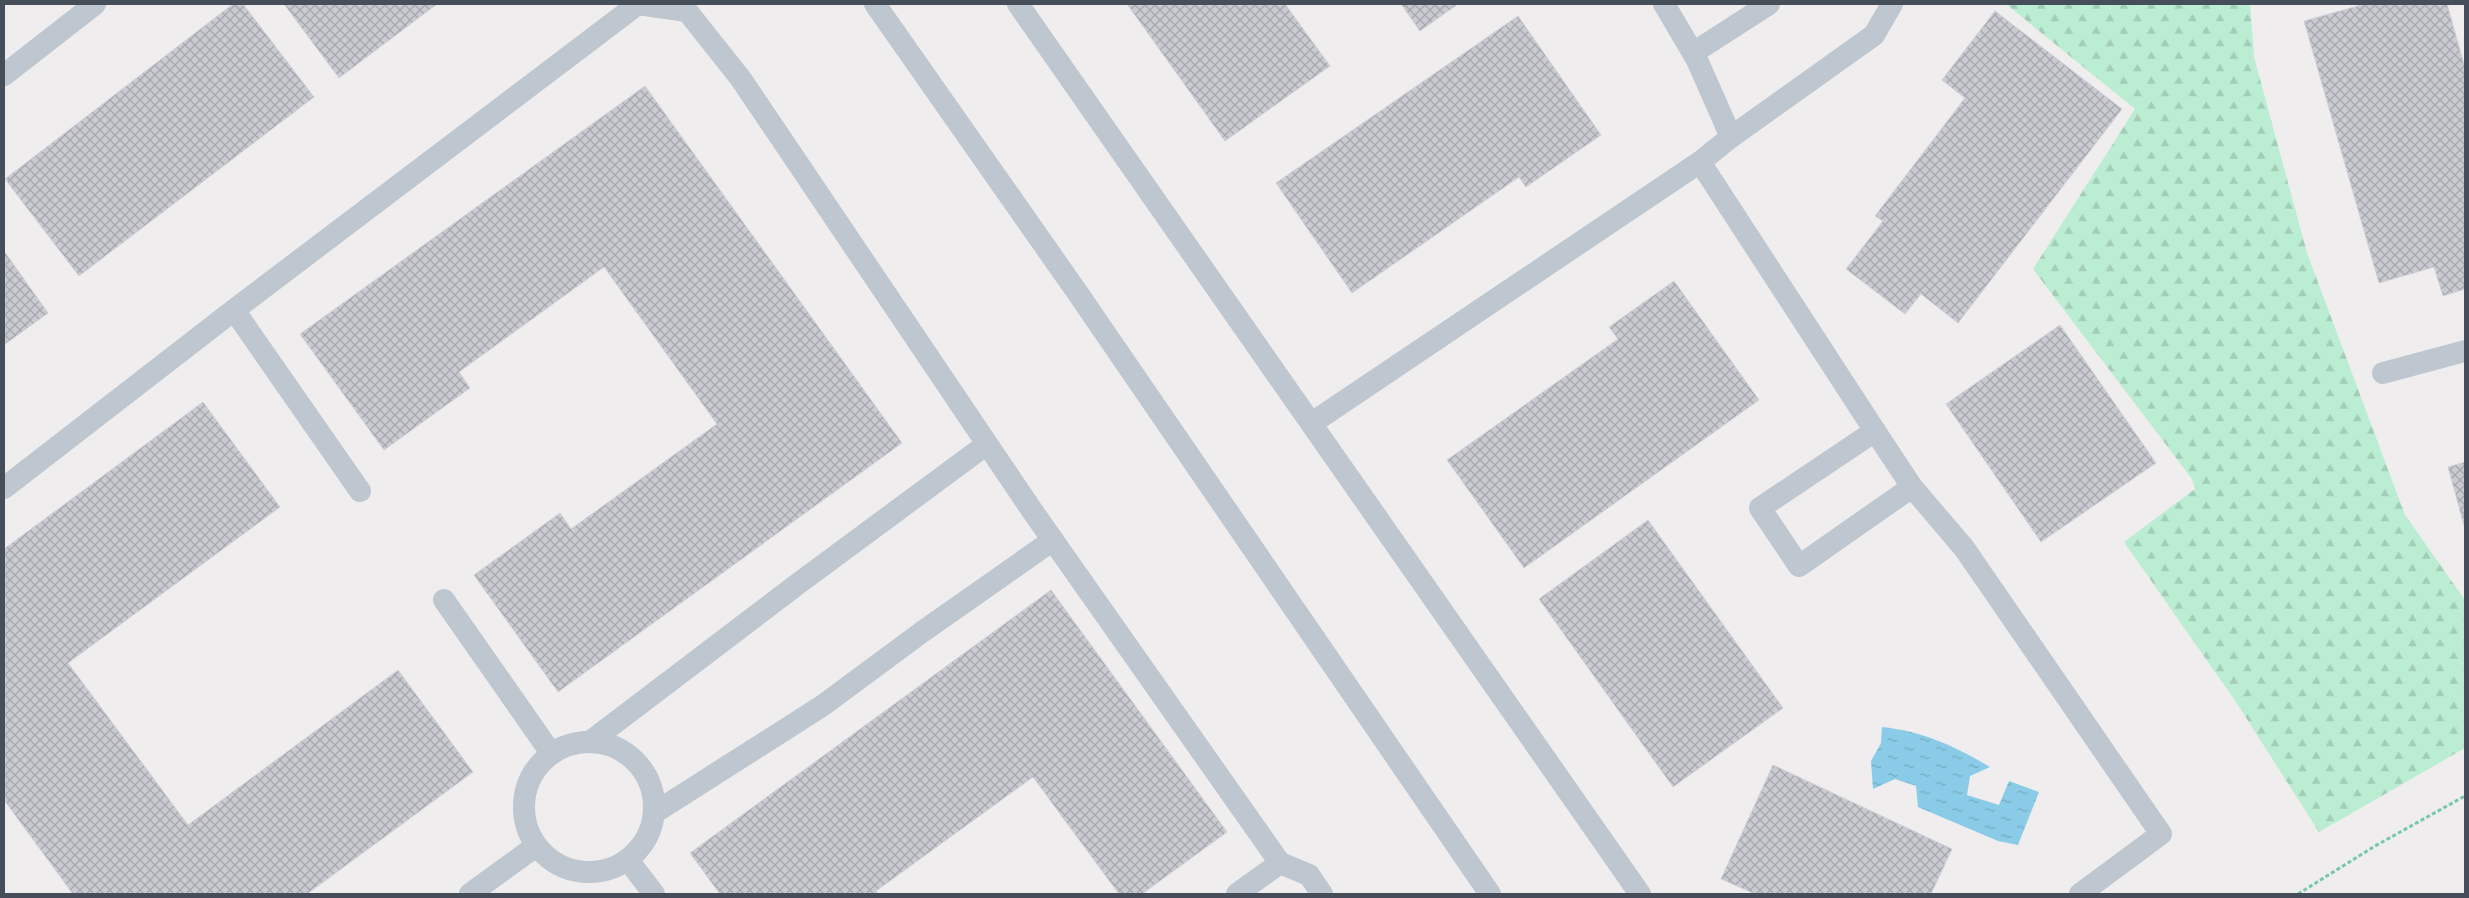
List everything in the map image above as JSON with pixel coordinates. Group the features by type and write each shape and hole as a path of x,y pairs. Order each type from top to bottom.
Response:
{"lane":[{"path":"4,75 95,4"},
{"path":"4,488 234,310 638,4 687,11 741,80 1053,540 1280,863 1309,875 1322,894"},
{"path":"875,4 1088,308 1490,894"},
{"path":"1018,4 1640,894"},
{"path":"1664,4 1693,53 1731,137"},
{"path":"1693,53 1769,4"},
{"path":"1312,423 1700,162 1731,137 1874,35 1892,4"},
{"path":"1700,162 1912,487 1964,548 2161,834 2080,894"},
{"path":"234,310 360,491"},
{"path":"2383,373 2465,352"},
{"path":"1875,431 1760,508 1798,566 1912,487"},
{"path":"590,741 799,583 988,444"},
{"path":"654,813 822,706 922,632 1053,540"},
{"path":"444,600 551,753"},
{"path":"590,741 624,751 642,771 648,778 654,813 646,839 628,860 605,871 580,872 555,863 536,846 524,816 527,782 551,753 567,744 590,741"},
{"path":"470,894 536,846"},
{"path":"628,860 654,894"},
{"path":"1237,894 1280,863"}],"path":[{"path":"2298,894 2375,846 2465,796"}],"green space":[{"path":"2006,4 2250,4 2254,57 2307,253 2405,515 2465,600 2465,748 2319,832 2236,702 2124,542 2195,489 2192,479 2033,269 2135,109"}],"water":[{"path":"1882,727 1911,732 1939,741 1990,767 1970,776 1967,795 1999,805 2009,781 2039,792 2018,845 1998,841 1918,807 1916,786 1895,779 1873,789 1871,761 1881,743"}],"building":[{"path":"233,4 243,4 314,97 79,276 5,179"},
{"path":"284,4 437,4 339,78"},
{"path":"1127,4 1285,4 1330,66 1225,141"},
{"path":"1401,4 1458,4 1420,31"},
{"path":"2365,4 2447,4 2465,68 2465,289 2443,296 2434,267 2379,283 2304,21"},
{"path":"1995,11 2122,109 1958,323 1921,294 1905,314 1846,269 1883,221 1875,216 1965,98 1942,80"},
{"path":"1518,16 1601,135 1526,187 1519,177 1352,293 1276,183"},
{"path":"645,86 902,443 558,692 474,575 560,513 571,529 717,424 604,267 459,372 470,388 384,450 300,334"},
{"path":"4,251 48,313 4,345"},
{"path":"1674,281 1759,400 1524,568 1447,460 1618,339 1609,327"},
{"path":"2060,325 2156,463 2041,542 1946,404"},
{"path":"203,402 280,507 68,663 188,825 398,670 473,772 307,894 73,894 4,800 4,549"},
{"path":"2465,462 2465,529 2448,467"},
{"path":"1648,520 1783,708 1673,787 1539,599"},
{"path":"1051,590 1227,832 1142,894 1119,894 1033,777 876,891 878,894 720,894 690,853"},
{"path":"1773,765 1952,849 1931,894 1755,894 1721,879"}]}
